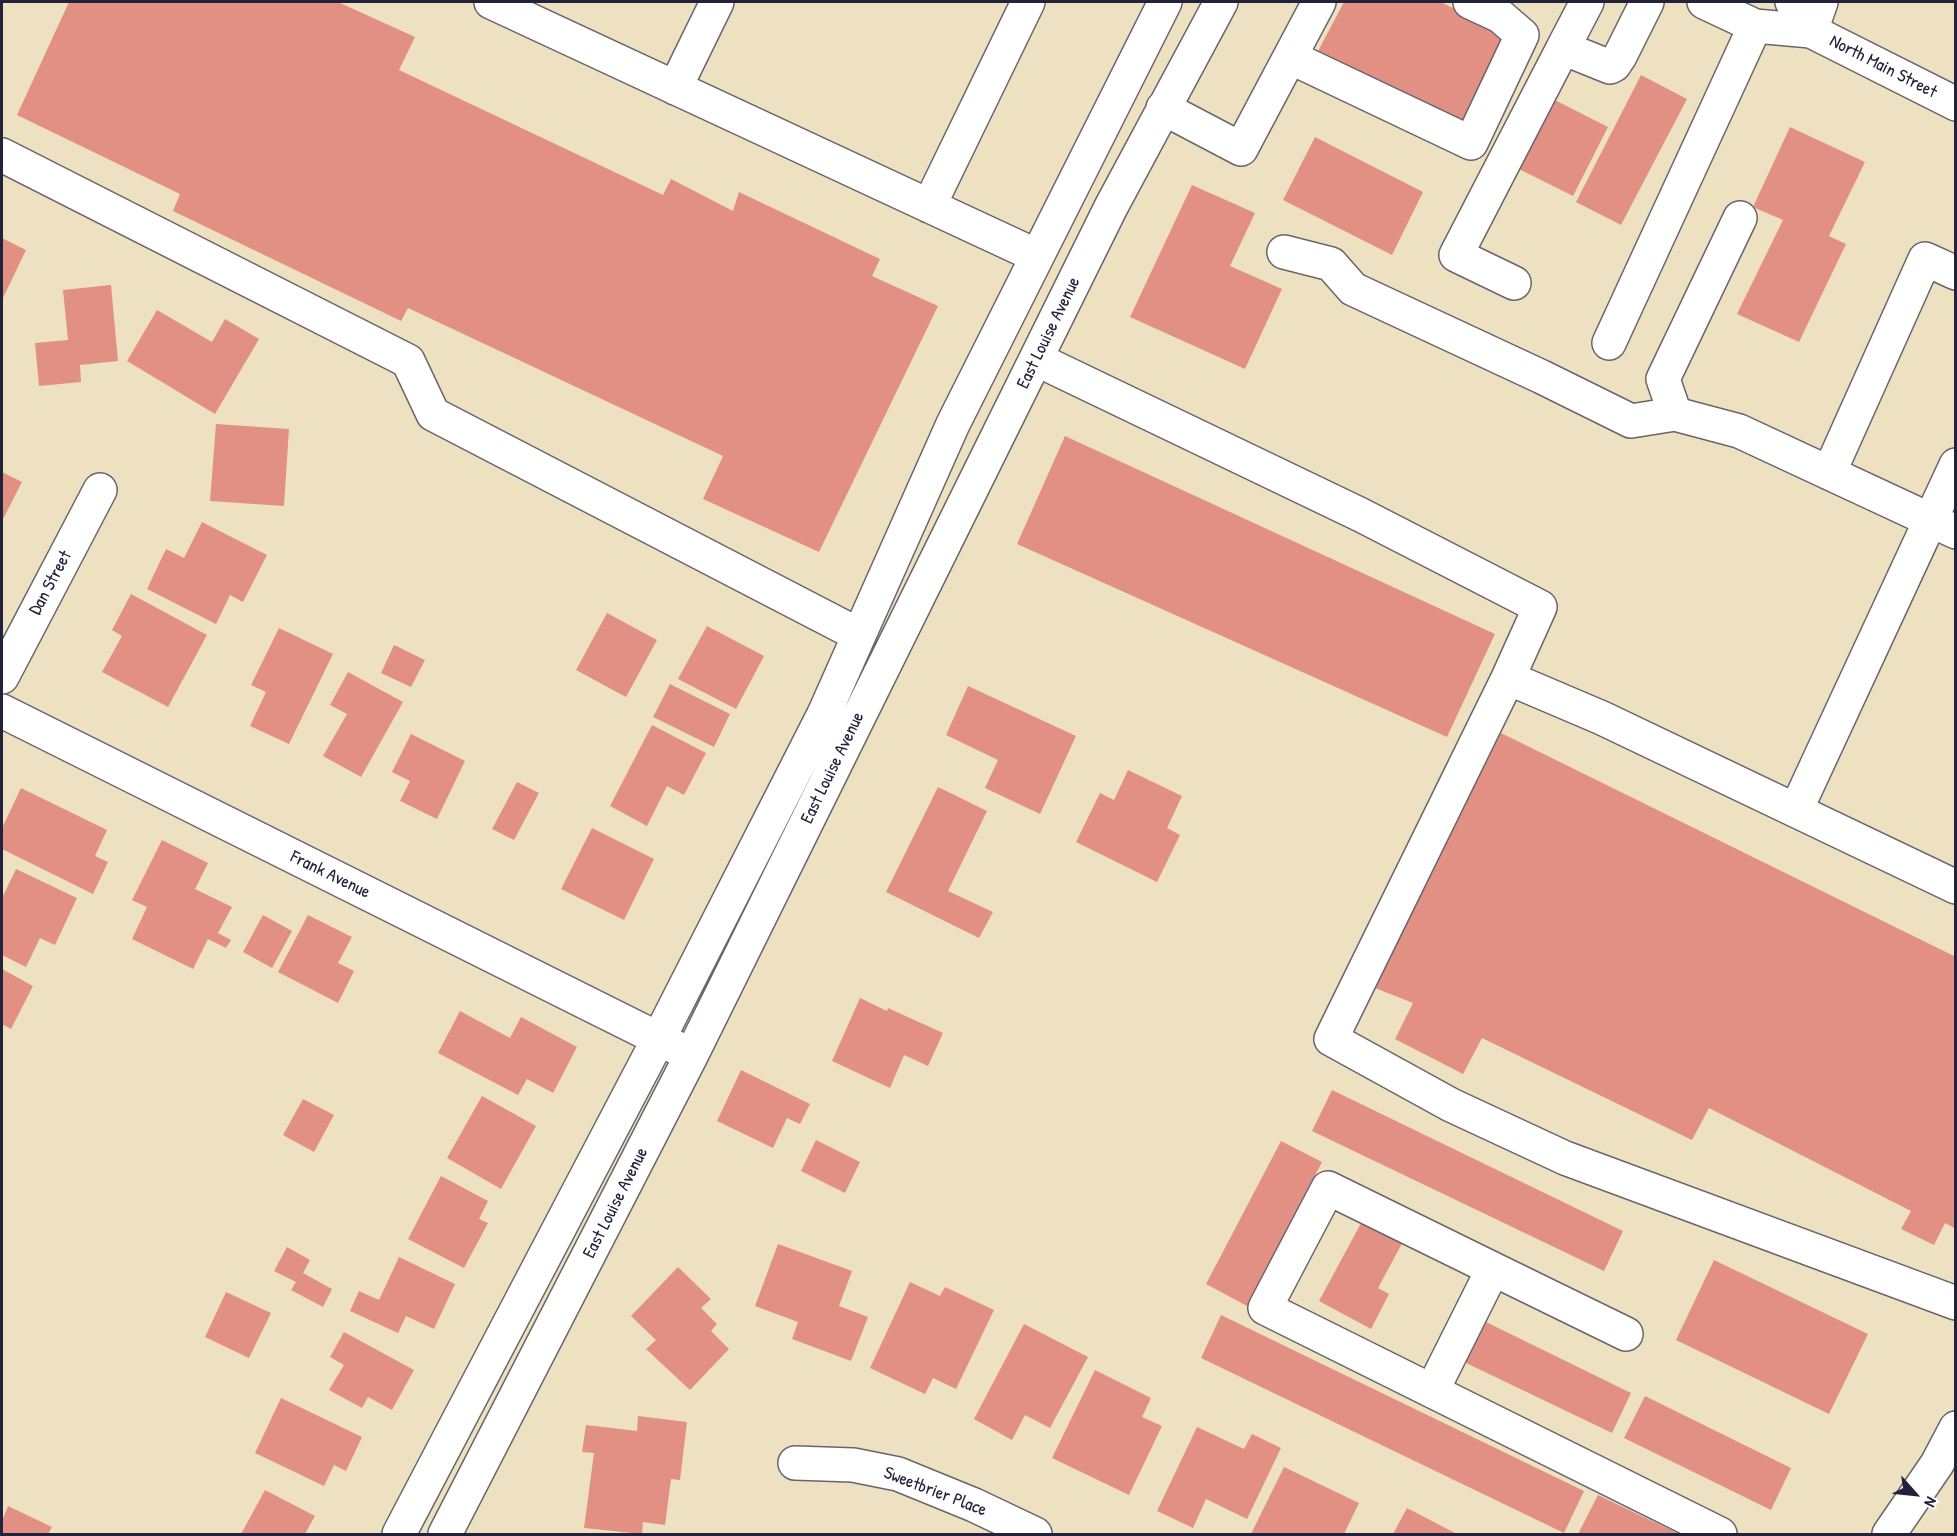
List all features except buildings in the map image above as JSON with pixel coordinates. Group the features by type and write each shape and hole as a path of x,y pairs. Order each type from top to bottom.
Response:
{"street":[{"path":"491,2 1036,256"},
{"path":"675,87 717,2"},
{"path":"929,206 1028,2"},
{"name":"East Louise Avenue","path":"399,1534 659,1038 824,714 953,424 1165,2"},
{"name":"East Louise Avenue","path":"445,1534 692,1056 1111,207 1221,2"},
{"path":"1163,108 1241,149 1319,2"},
{"path":"1290,57 1471,143 1522,35 1500,16 1470,2"},
{"path":"1514,283 1456,255 1587,2"},
{"path":"1563,48 1610,67 1614,65 1647,2"},
{"name":"North Main Street","path":"1704,2 1755,26 1816,16"},
{"name":"North Main Street","path":"1792,2 1956,104"},
{"path":"1609,344 1755,26"},
{"path":"2,155 408,360 433,414 859,635"},
{"path":"1675,414 1663,379 1740,218"},
{"path":"1284,252 1331,264 1353,288 1542,377 1631,422 1675,414 1739,430 1943,526"},
{"path":"1829,473 1924,259 1956,273"},
{"path":"1036,359 1361,515 1540,607 1508,678 1331,1040 1451,1105 1565,1158 1956,1304"},
{"path":"1796,810 1943,526 1956,465"},
{"name":"Dan Street","path":"2,677 100,490"},
{"path":"1508,678 1602,718 1956,887"},
{"name":"Frank Avenue","path":"2,711 692,1056"},
{"path":"1626,1334 1328,1188 1265,1308 1720,1534"},
{"path":"1432,1391 1493,1269"},
{"path":"1889,1534 1937,1464 1956,1428"},
{"name":"Sweetbrier Place","path":"795,1463 853,1465 898,1474 974,1505 1035,1534"}]}
